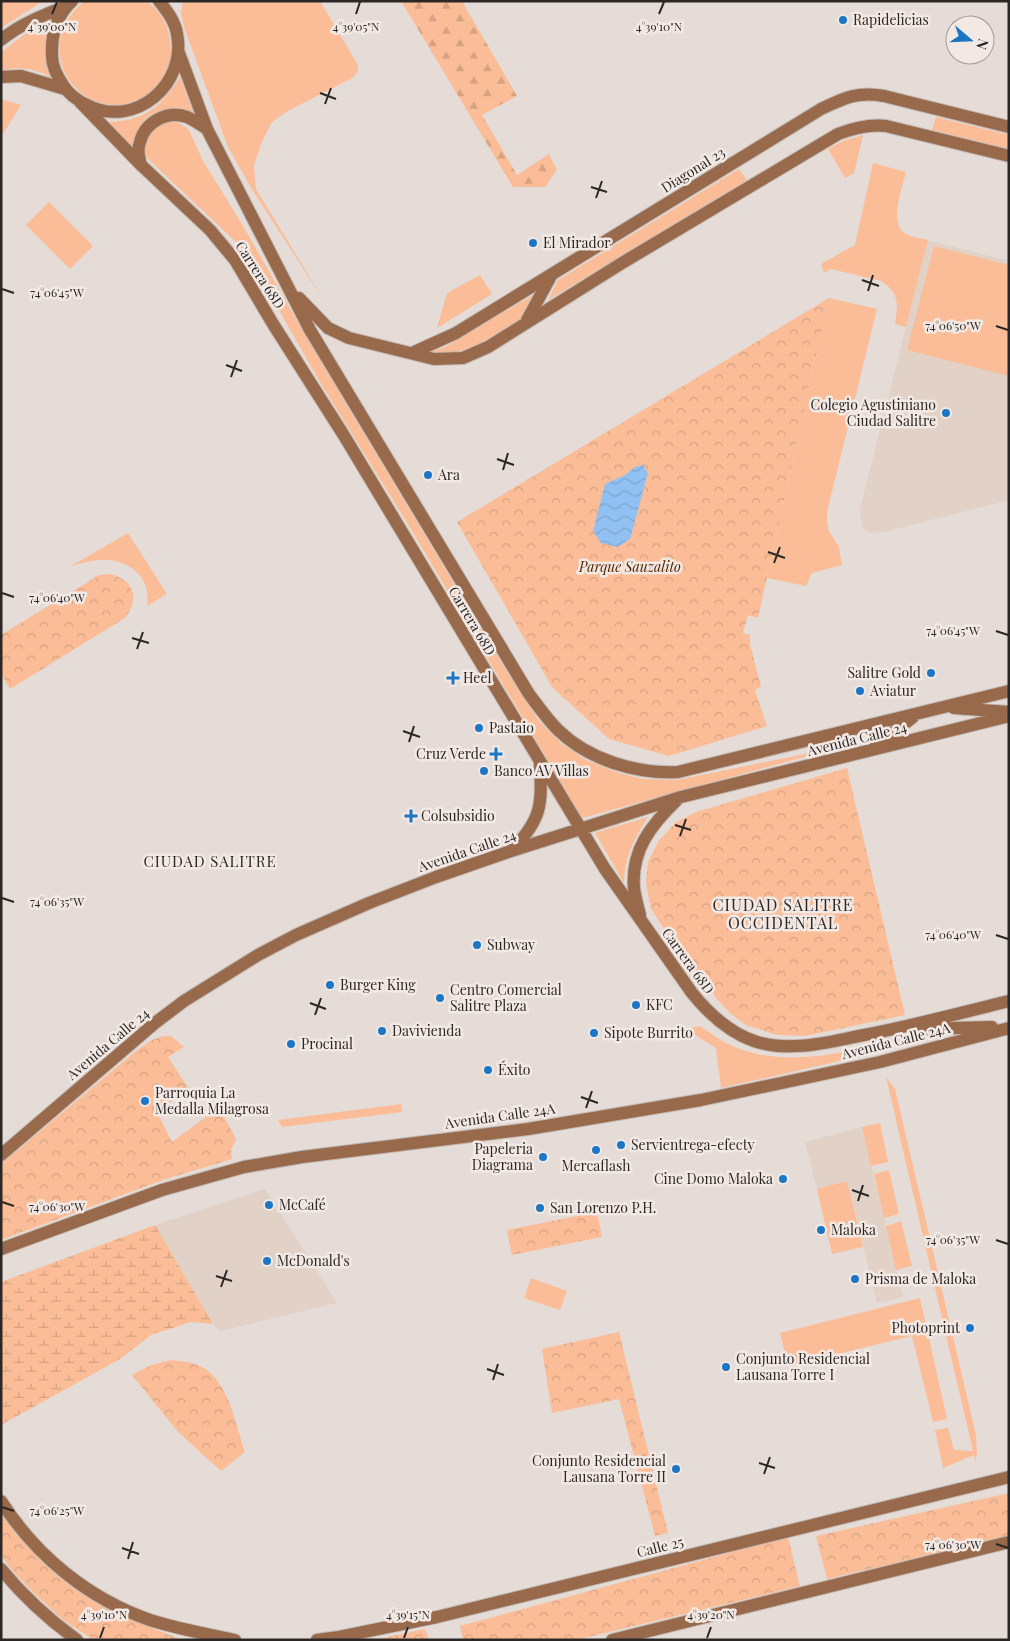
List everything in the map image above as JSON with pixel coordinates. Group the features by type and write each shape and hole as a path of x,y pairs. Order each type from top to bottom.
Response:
{"main road":[{"name":"Carrera 68D","path":"159,1 170,15 177,34 179,54 207,129 310,330 529,694 558,730 585,750 624,766 660,773 678,772 918,713"},
{"path":"1,40 41,16 69,3"},
{"path":"65,89 57,75 52,60 51,43 55,26 69,3"},
{"path":"80,102 96,110 115,112 134,110 152,101 164,89 174,72 179,54"},
{"path":"1,77 27,77 65,89"},
{"name":"Carrera 68D","path":"65,89 141,165 210,230 235,260 343,434 605,869 707,1012 746,1038 783,1047 816,1045 892,1030"},
{"name":"Diagonal 23","path":"412,353 456,333 821,109 851,96 868,93 884,96 1009,127"},
{"path":"141,165 138,154 140,142 145,131 153,122 163,117 175,115 186,117 207,129"},
{"path":"284,281 317,318 335,333 434,359 463,358 488,347 828,139 853,128 877,125 886,126 1009,156"},
{"path":"526,322 552,274"},
{"name":"Avenida Calle 24","path":"918,713 1009,691"},
{"path":"943,707 1009,712"},
{"path":"870,751 918,713"},
{"name":"Avenida Calle 24","path":"1,1154 155,1023 184,1001 258,955 301,933 369,903 511,851 681,797 1009,716"},
{"path":"511,851 528,832 540,810 542,794 540,761"},
{"path":"642,922 634,890 634,872 639,849 658,819 681,797"},
{"name":"Avenida Calle 24A","path":"892,1030 1009,1002"},
{"path":"892,1030 1009,1027"},
{"name":"Avenida Calle 24A","path":"1,1249 162,1190 242,1168 302,1157 528,1128 701,1100 880,1062 1009,1027"},
{"name":"Calle 25","path":"317,1640 453,1613 1009,1477"},
{"path":"1,1501 22,1530 40,1550 77,1582 109,1602 151,1620 194,1632 235,1640"},
{"path":"612,1640 1009,1542"},
{"path":"1,1569 24,1596 46,1617 77,1640"}],"shaded area":[{"name":"Colegio Agustiniano Ciudad Salitre","path":"928,240 1009,261 1009,500 884,532 870,533 862,527 860,509"},
{"path":"862,1127 903,1297 877,1303 847,1181 817,1189 805,1142"},
{"path":"265,1189 337,1303 220,1331 213,1324 155,1225"}],"green space":[{"path":"1,1 43,1 1,28"},
{"path":"84,1 146,1 162,16 167,29 171,55 167,71 155,88 133,102 111,105 91,99 74,86 63,68 59,46 66,23"},
{"path":"183,1 320,1 358,65 358,71 354,77 286,112 272,122 261,144 254,166 256,189 328,307 253,191 228,147 184,27 181,13"},
{"path":"401,1 462,1 517,96 482,115 517,175 549,154 557,170 545,187 513,187"},
{"path":"51,21 45,55 51,77 27,69 1,70 1,52 29,31"},
{"path":"180,77 194,115 170,110 152,114 140,128 136,138 135,151 104,122 129,119 149,112 165,98"},
{"path":"1,99 21,105 1,137"},
{"path":"936,117 1009,135 1009,149 932,130"},
{"path":"165,121 181,124 189,130 203,161 242,224 312,347 501,662 539,721 562,744 586,760 619,773 643,779 677,780 844,746 582,818 414,534 320,382 248,256 238,244 145,156 144,145 151,128"},
{"path":"863,135 854,173 845,178 828,149 843,141"},
{"path":"873,163 906,172 899,197 898,224 908,235 928,240 906,327 895,324 897,305 895,295 881,281 831,269 824,273 821,264 855,245"},
{"path":"739,169 747,180 548,300 558,280"},
{"path":"49,202 93,246 70,269 26,225"},
{"path":"934,246 1009,265 1009,376 907,350"},
{"path":"480,275 492,294 437,328 447,293"},
{"path":"533,295 520,320 480,343 461,351 443,355 426,353 445,347"},
{"path":"829,298 877,309 827,512 829,531 839,547 842,565 812,573 806,586 767,578"},
{"name":"Parque Sauzalito","path":"829,298 758,618 748,615 743,633 750,635 750,644 761,687 755,690 767,726 669,756 609,739 552,687 457,522"},
{"path":"128,533 167,594 147,606 148,597 144,581 134,569 127,565 105,560 71,566"},
{"path":"107,574 123,579 132,590 133,603 125,618 10,689 1,674 1,635 99,575"},
{"path":"847,768 905,1015 805,1036 777,1035 746,1025 731,1014 717,999 668,935 651,909 646,883 648,862 658,842 675,823 696,812"},
{"path":"648,817 628,856 624,883 595,833"},
{"path":"700,1026 730,1045 752,1053 774,1057 820,1056 911,1037 870,1054 721,1088 716,1048 685,1029"},
{"path":"163,1036 171,1036 184,1047 168,1057 189,1089 157,1112 172,1142 219,1107 236,1139 231,1150 232,1159 163,1180 1,1240 1,1164 136,1051 150,1041"},
{"path":"886,1077 895,1089 976,1435 977,1453 975,1462 974,1455 943,1468 935,1430 948,1428 954,1450 973,1451"},
{"path":"401,1104 402,1112 282,1127 278,1120"},
{"path":"880,1123 888,1162 871,1166 862,1127"},
{"path":"889,1170 899,1214 884,1218 874,1174"},
{"path":"847,1181 863,1247 832,1254 817,1189"},
{"path":"597,1212 602,1237 512,1255 507,1230"},
{"path":"901,1221 912,1266 896,1270 886,1226"},
{"path":"155,1225 213,1324 191,1322 151,1335 120,1359 1,1425 1,1282"},
{"path":"531,1278 567,1291 560,1310 524,1298"},
{"path":"920,1298 947,1419 933,1422 912,1336 788,1366 780,1333"},
{"path":"619,1332 668,1533 655,1536 619,1399 552,1413 542,1349"},
{"path":"171,1360 192,1363 206,1370 215,1378 229,1401 245,1452 221,1471 179,1433 132,1375 151,1365"},
{"path":"1009,1493 1009,1536 827,1579 816,1536"},
{"path":"1,1512 34,1553 60,1578 74,1588 113,1612 182,1640 94,1640 63,1620 11,1569 1,1555"},
{"path":"788,1537 800,1586 576,1640 463,1640 460,1626"},
{"path":"425,1629 429,1640 373,1640"}],"water":[{"path":"643,465 648,473 630,539 618,547 601,543 593,531 605,484 625,475 635,467"}],"place":[{"name":"Rapidelicias","path":"843,20"},
{"name":"El Mirador","path":"533,243"},
{"name":"Colegio Agustiniano Ciudad Salitre","path":"946,413"},
{"name":"Ara","path":"428,475"},
{"name":"Salitre Gold","path":"931,673"},
{"name":"Heel","path":"453,678"},
{"name":"Aviatur","path":"860,691"},
{"name":"Pastaio","path":"479,728"},
{"name":"Cruz Verde","path":"496,754"},
{"name":"Banco AV Villas","path":"484,771"},
{"name":"Colsubsidio","path":"411,816"},
{"name":"Subway","path":"477,945"},
{"name":"Burger King","path":"330,985"},
{"name":"Centro Comercial Salitre Plaza","path":"440,998"},
{"name":"KFC","path":"636,1005"},
{"name":"Davivienda","path":"382,1031"},
{"name":"Sipote Burrito","path":"594,1033"},
{"name":"Procinal","path":"291,1044"},
{"name":"Éxito","path":"488,1070"},
{"name":"Parroquia La Medalla Milagrosa","path":"145,1101"},
{"name":"Servientrega-efecty","path":"621,1145"},
{"name":"Mercaflash","path":"596,1150"},
{"name":"Papeleria Diagrama","path":"543,1157"},
{"name":"Cine Domo Maloka","path":"783,1179"},
{"name":"McCafé","path":"269,1205"},
{"name":"San Lorenzo P.H.","path":"540,1208"},
{"name":"Maloka","path":"821,1230"},
{"name":"McDonald's","path":"267,1261"},
{"name":"Prisma de Maloka","path":"855,1279"},
{"name":"Photoprint","path":"970,1328"},
{"name":"Conjunto Residencial Lausana Torre I","path":"726,1367"},
{"name":"Conjunto Residencial Lausana Torre II","path":"676,1469"}],"district":[{"name":"CIUDAD SALITRE","path":"210,862"},
{"name":"CIUDAD SALITRE OCCIDENTAL","path":"783,914"}]}
